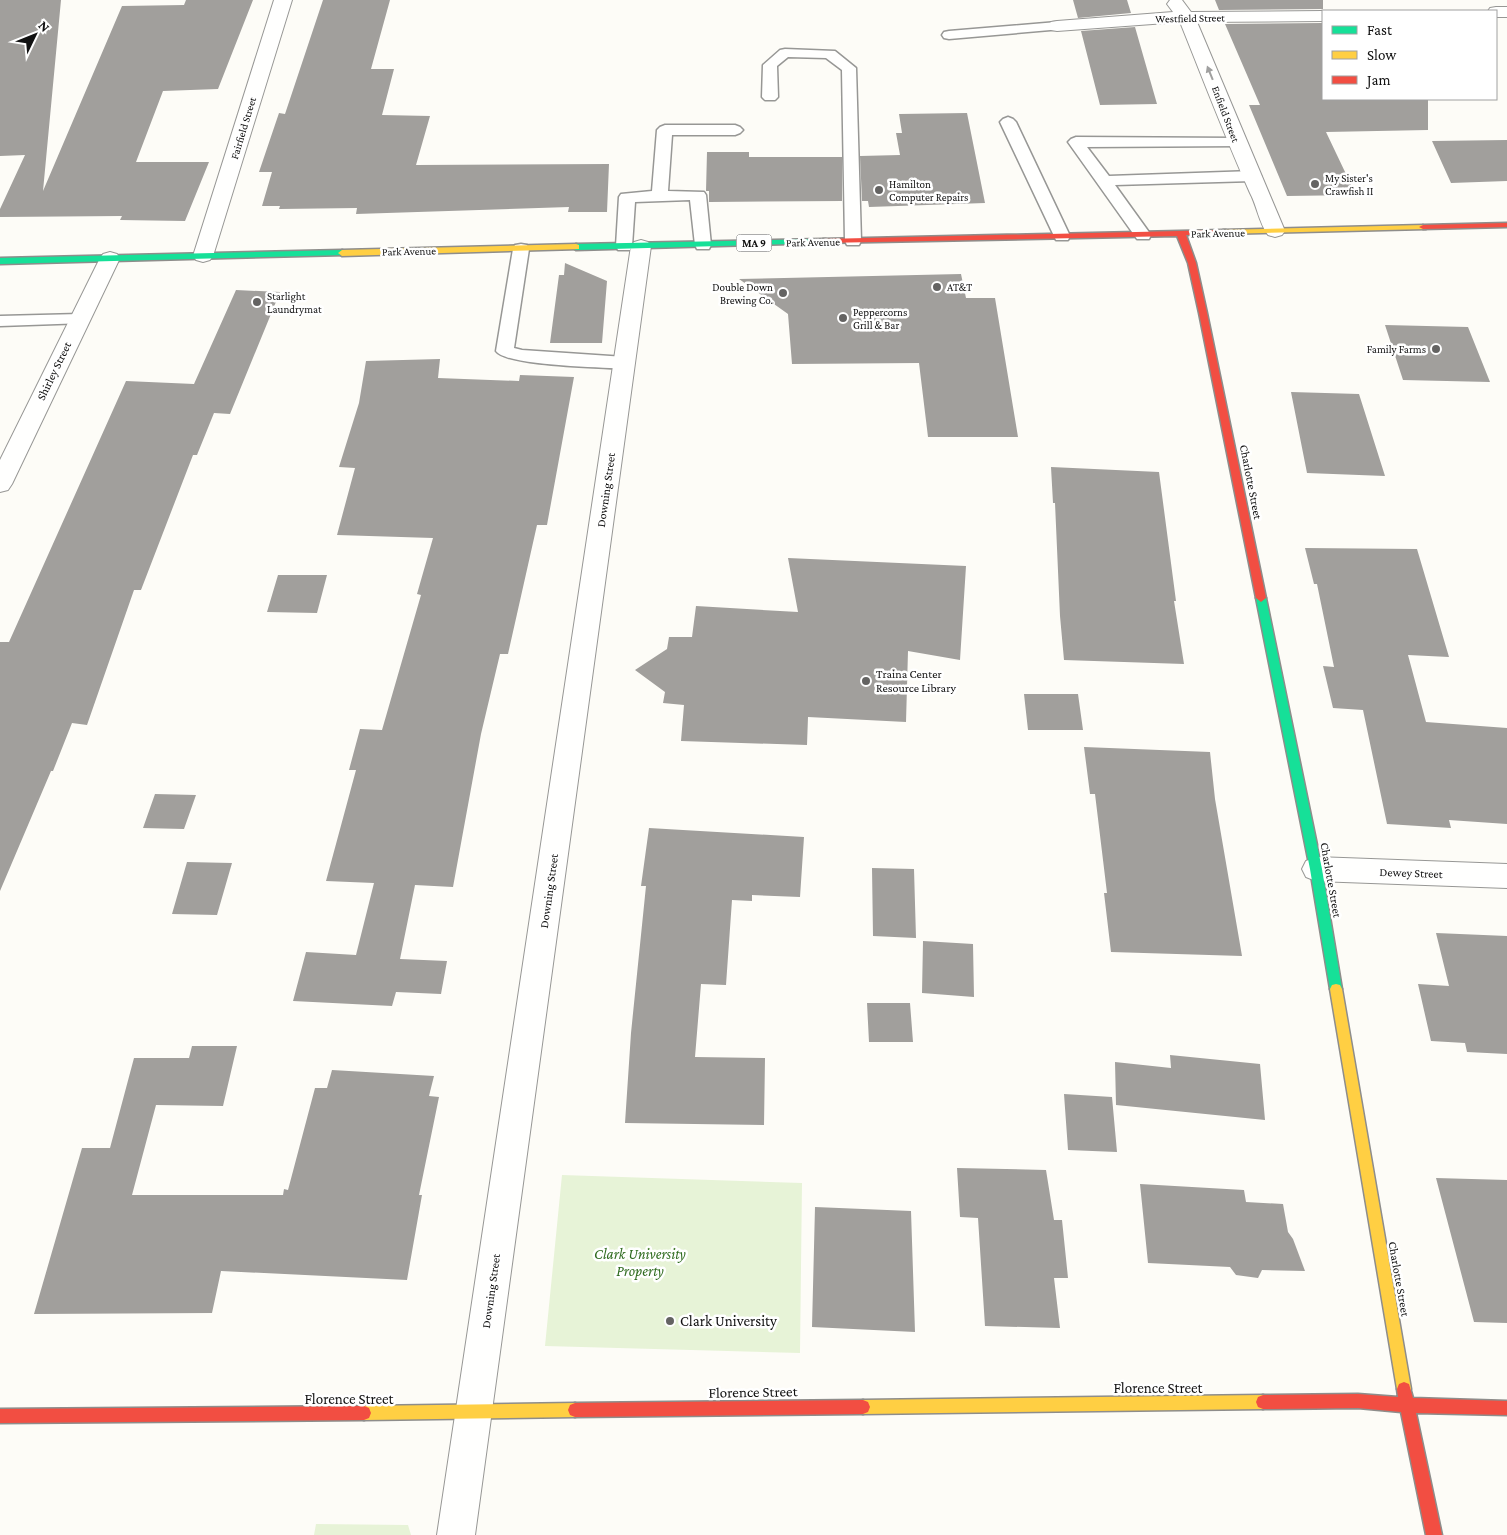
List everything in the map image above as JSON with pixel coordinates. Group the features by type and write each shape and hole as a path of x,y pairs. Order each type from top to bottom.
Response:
{"main road":[{"name":"Park Avenue","path":"0,261 1507,225"},
{"name":"Charlotte Street","path":"1181,234 1192,263 1203,313 1316,869 1408,1405 1434,1535"},
{"name":"Florence Street","path":"0,1416 474,1413 807,1406 1358,1401 1408,1405 1507,1408"}],"street":[{"name":"Fairfield Street","path":"203,256 283,0"},
{"name":"Enfield Street","path":"1173,0 1187,18 1237,143 1253,176 1275,231"},
{"name":"Westfield Street","path":"1057,26 1161,18 1322,16"},
{"name":"Downing Street","path":"456,1535 625,363 632,246"},
{"name":"Shirley Street","path":"0,484 110,258"},
{"name":"Dewey Street","path":"1316,869 1507,876"}],"lane":[{"path":"949,35 1057,26"},
{"path":"770,97 770,65 785,53 830,54 849,68 853,241"},
{"path":"1008,122 1062,236"},
{"path":"660,196 665,130 735,130"},
{"path":"1143,234 1076,142 1237,143"},
{"path":"1103,181 1253,176"},
{"path":"632,246 627,197 698,195 703,245"},
{"path":"521,249 505,351 520,356 625,363"},
{"path":"0,321 80,318"}],"green space":[{"name":"Clark University Property","path":"562,1175 802,1183 800,1353 545,1346"},
{"path":"316,1524 408,1525 411,1535 314,1535"}],"building":[{"path":"0,0 61,0 43,191 122,6 184,5 186,0 253,0 218,89 163,91 136,162 209,162 185,221 120,220 122,216 0,217 0,209 25,155 0,156"},
{"path":"323,0 390,0 371,69 394,69 382,115 430,116 416,165 609,164 607,212 568,212 569,207 356,214 357,208 279,209 280,206 262,206 272,172 259,172 279,113 285,114"},
{"path":"1073,0 1127,0 1131,13 1078,18"},
{"path":"1215,0 1323,0 1323,9 1219,10"},
{"path":"1322,23 1322,100 1428,100 1428,130 1326,132 1356,195 1287,196 1249,105 1260,105 1225,24"},
{"path":"1135,27 1157,104 1100,105 1081,31"},
{"path":"967,113 985,203 869,207 868,201 862,201 860,156 900,155 896,133 902,133 899,114"},
{"path":"1507,140 1507,181 1451,183 1432,141"},
{"path":"707,152 749,152 749,157 842,157 842,201 709,202 709,191 706,191"},
{"path":"565,263 607,281 602,343 550,343 559,275 564,275"},
{"path":"961,274 966,298 995,298 1018,437 928,437 919,363 792,364 788,314 739,279"},
{"path":"236,290 280,292 230,414 214,413 197,455 193,455 141,590 134,590 87,725 72,723 0,891 0,642 9,642 126,381 194,384"},
{"path":"1385,325 1468,327 1490,382 1403,380"},
{"path":"440,359 438,378 519,381 520,375 574,377 547,525 537,525 508,654 500,654 481,734 453,887 415,885 400,959 447,961 441,994 396,992 392,1006 293,1001 306,952 356,955 374,883 326,881 356,770 349,770 360,729 382,730 421,595 417,594 433,538 337,535 355,468 339,467 359,403 366,361"},
{"path":"1291,392 1359,394 1385,476 1307,473"},
{"path":"1051,467 1159,472 1176,601 1174,601 1184,664 1064,660 1055,503 1053,503"},
{"path":"1305,548 1417,549 1449,657 1408,655 1426,722 1507,728 1507,824 1449,820 1451,828 1387,824 1363,710 1333,708 1323,666 1334,667 1317,584 1314,584"},
{"path":"788,558 966,566 960,660 908,651 906,722 808,717 807,745 681,741 684,705 663,703 665,692 635,670 667,649 669,637 692,637 696,606 798,612"},
{"path":"278,575 327,575 317,613 267,612"},
{"path":"1024,694 1078,694 1083,730 1028,730"},
{"path":"1084,747 1210,752 1215,799 1242,956 1111,952 1104,893 1107,893 1095,794 1090,794"},
{"path":"155,794 196,795 184,829 143,828"},
{"path":"649,828 804,837 800,897 752,895 752,901 732,900 726,985 701,984 695,1057 765,1058 764,1125 625,1123 631,1033 646,886 641,886"},
{"path":"187,862 232,863 217,915 172,914"},
{"path":"872,868 914,869 916,938 873,936"},
{"path":"1436,933 1507,936 1507,1054 1467,1052 1465,1043 1431,1041 1418,984 1449,986"},
{"path":"923,941 973,944 974,997 922,993"},
{"path":"867,1003 910,1003 913,1042 869,1042"},
{"path":"192,1046 237,1046 223,1106 156,1105 132,1195 283,1195 284,1189 288,1190 315,1088 327,1088 332,1070 434,1076 429,1096 439,1097 419,1195 422,1195 407,1280 221,1271 212,1313 34,1314 82,1148 110,1148 134,1058 189,1058"},
{"path":"1170,1055 1260,1064 1265,1120 1116,1105 1115,1062 1171,1068"},
{"path":"1064,1094 1112,1097 1117,1152 1068,1150"},
{"path":"957,1168 1046,1170 1054,1220 1062,1220 1068,1278 1054,1278 1060,1328 985,1326 978,1218 960,1217"},
{"path":"1436,1178 1507,1180 1507,1323 1474,1322"},
{"path":"1140,1184 1244,1190 1246,1202 1283,1204 1288,1232 1293,1239 1305,1271 1262,1270 1258,1278 1236,1275 1230,1267 1148,1263"},
{"path":"815,1207 911,1211 915,1332 812,1327"}],"traffic: fast":[{"path":"576,247 823,241"},
{"path":"0,261 342,253"},
{"path":"1261,598 1316,869 1336,989"}],"traffic: slow":[{"path":"1223,232 1423,227"},
{"path":"342,253 576,247"},
{"path":"1336,989 1404,1389"},
{"path":"863,1407 1263,1402"},
{"path":"364,1413 575,1410"}],"traffic: jam":[{"path":"1423,227 1507,225"},
{"path":"823,241 1223,232"},
{"path":"1181,234 1192,263 1203,313 1261,598"},
{"path":"1404,1389 1434,1535"},
{"path":"1263,1402 1358,1401 1407,1405 1507,1408"},
{"path":"575,1410 863,1407"},
{"path":"0,1416 364,1413"}],"place":[{"name":"My Sister's Crawfish II","path":"1315,184"},
{"name":"Hamilton Computer Repairs","path":"879,190"},
{"name":"AT&T","path":"937,287"},
{"name":"Double Down Brewing Co.","path":"783,293"},
{"name":"Starlight Laundrymat","path":"257,302"},
{"name":"Peppercorns Grill & Bar","path":"843,318"},
{"name":"Family Farms","path":"1436,349"},
{"name":"Traina Center Resource Library","path":"866,681"},
{"name":"Clark University","path":"670,1321"}]}
